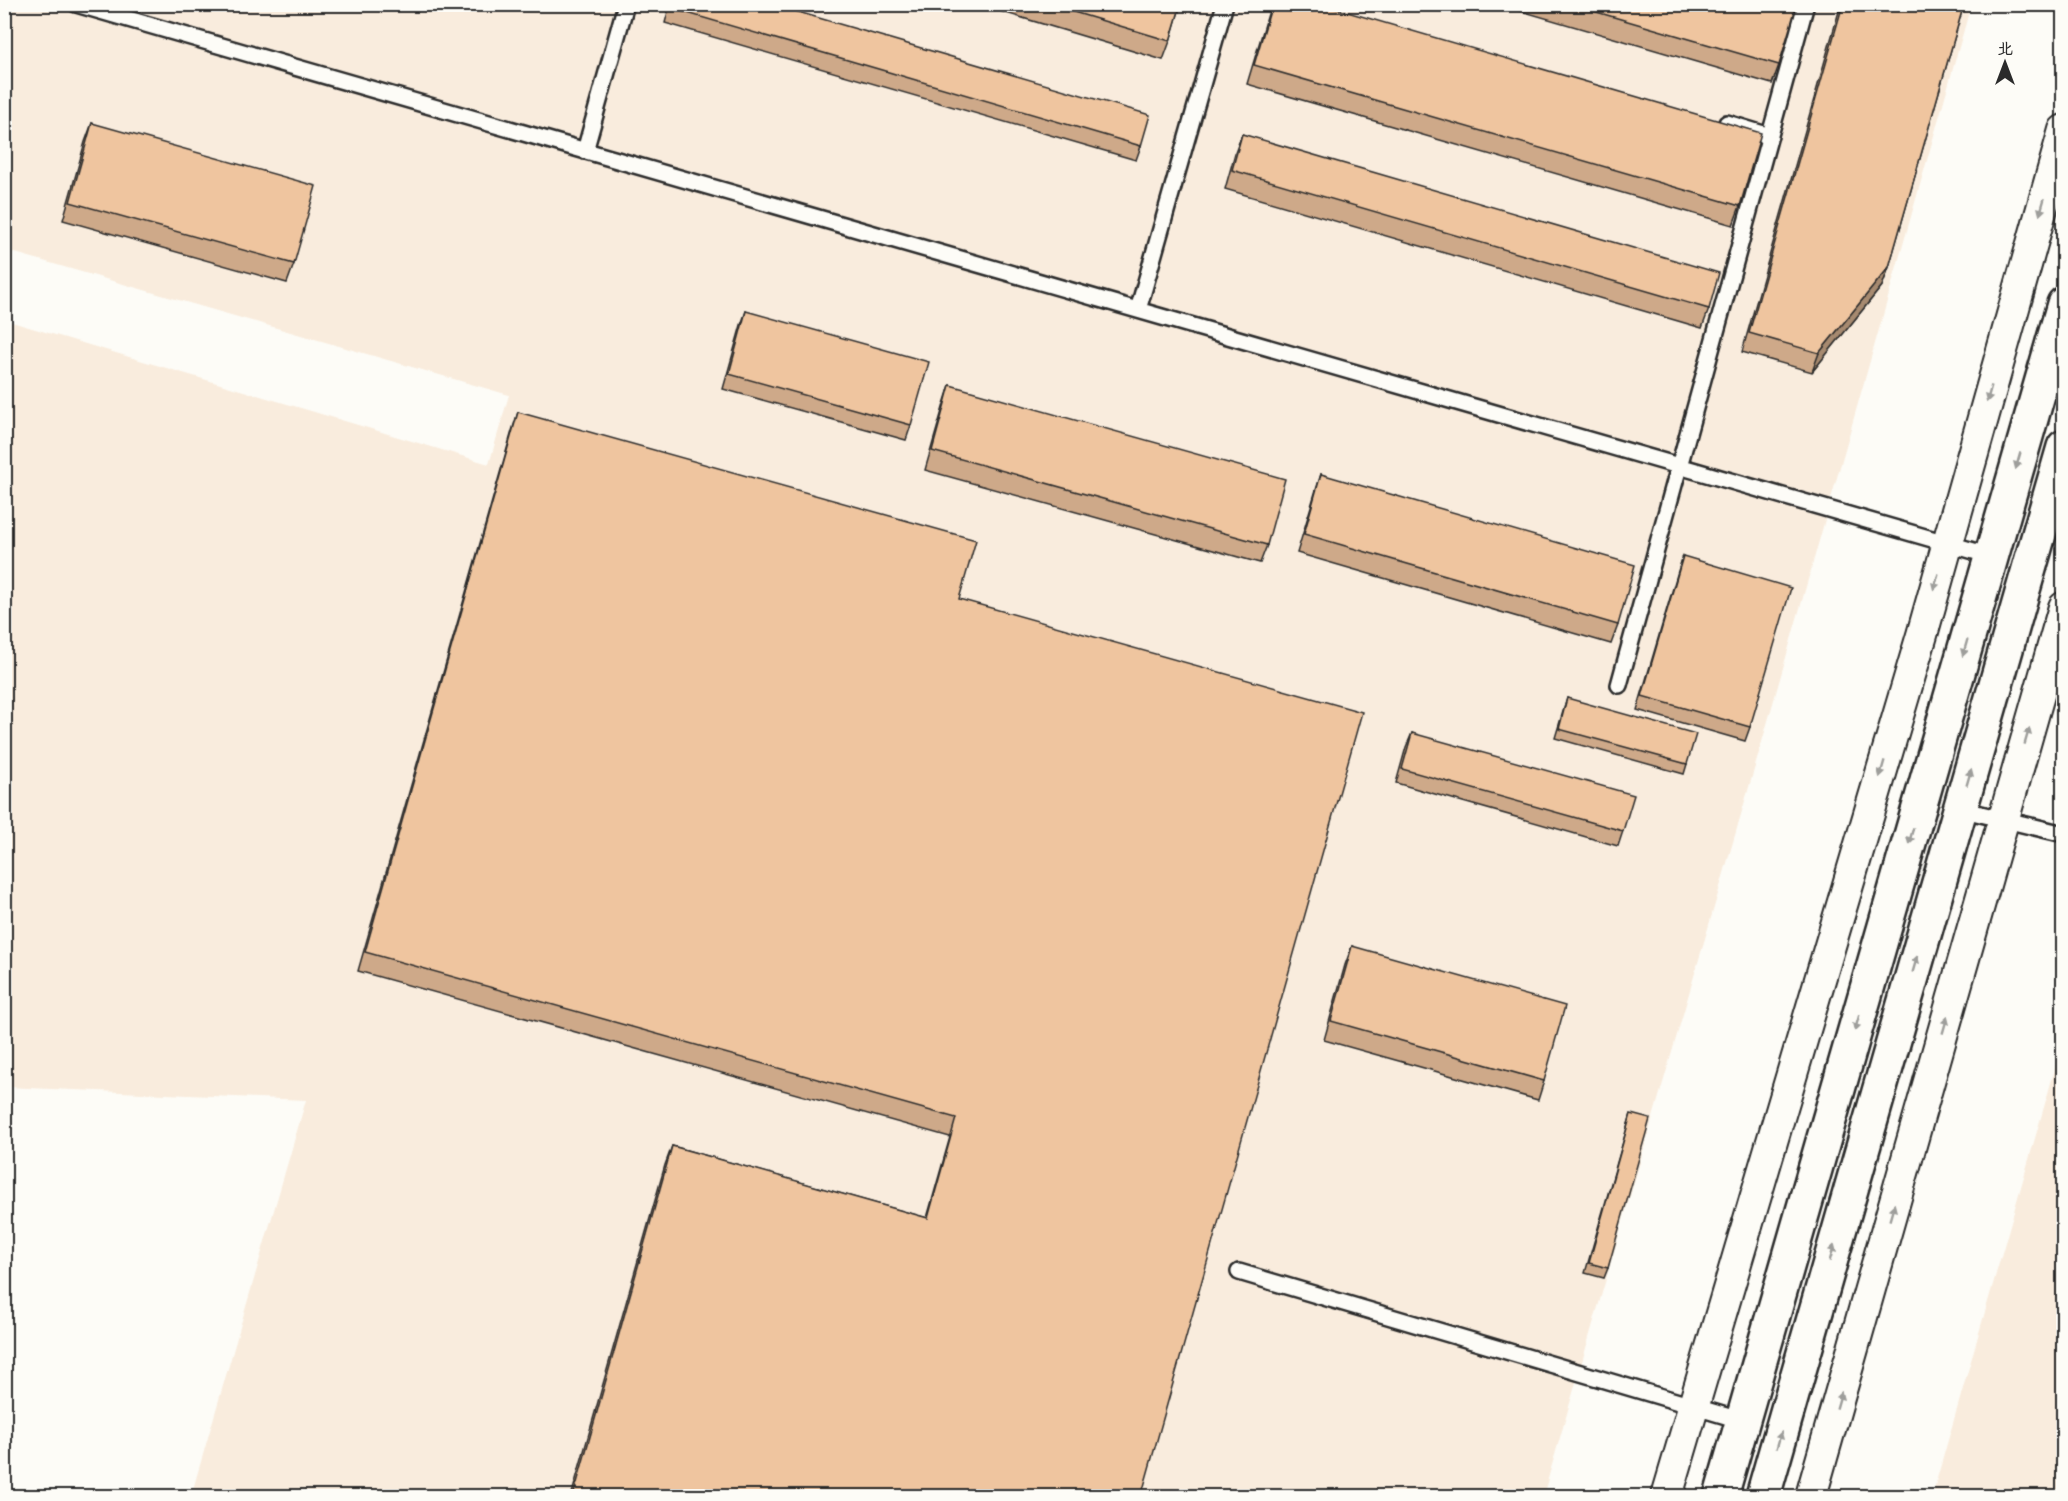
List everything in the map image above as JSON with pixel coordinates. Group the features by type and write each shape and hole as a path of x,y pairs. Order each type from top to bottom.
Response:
{"main road":[{"path":"1721,1497 2064,304"},
{"path":"1763,1497 2064,447"}],"street":[{"path":"1667,1497 1947,543 2064,130"},
{"path":"1811,1497 2064,607"}],"lane":[{"path":"76,4 1991,556"},
{"path":"585,151 626,4"},
{"path":"1138,310 1225,4"},
{"path":"1620,685 1806,4"},
{"path":"1713,119 1770,136"},
{"path":"1960,808 2064,834"},
{"path":"1239,1272 1743,1421"}],"shaded area":[{"path":"5,5 1971,5 1758,756 1543,1496 191,1496 306,1100 5,1087 5,320 489,464 509,395 5,250"},
{"path":"2063,1041 2063,1496 1932,1496"}],"building":[{"path":"671,4 771,4 1150,115 1141,146 670,8"},
{"path":"1047,4 1181,4 1170,41"},
{"path":"1272,4 1320,4 1761,133 1740,206 1254,65"},
{"path":"1569,4 1797,4 1779,65"},
{"path":"1843,4 1964,4 1889,267 1819,353 1749,333"},
{"path":"92,123 316,186 294,264 70,202"},
{"path":"1242,134 1719,273 1709,309 1232,170"},
{"path":"746,311 929,362 911,425 729,374"},
{"path":"950,385 1285,479 1267,545 932,451"},
{"path":"518,412 976,540 959,599 1362,712 1141,1497 573,1497 672,1146 928,1218 956,1118 365,952"},
{"path":"1321,474 1635,565 1618,625 1304,534"},
{"path":"1683,556 1791,588 1750,727 1642,696"},
{"path":"1567,698 1696,734 1687,764 1559,729"},
{"path":"1412,733 1634,795 1623,831 1402,769"},
{"path":"1352,946 1565,1006 1544,1081 1331,1021"},
{"path":"1631,1114 1650,1119 1608,1268 1589,1263"}]}
